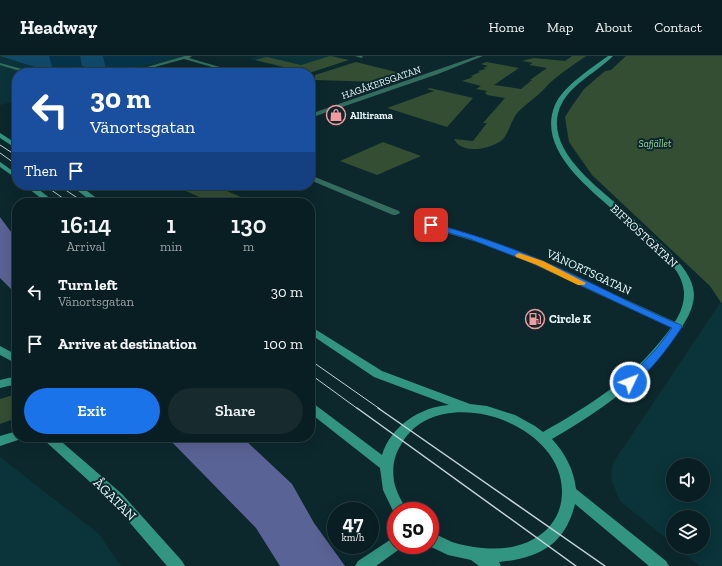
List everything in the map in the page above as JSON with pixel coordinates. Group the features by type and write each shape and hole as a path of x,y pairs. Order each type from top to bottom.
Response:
{"main road":[{"name":"BIFROSTGATAN","path":"543,438 582,417 620,390 640,373 678,327 686,309 688,293 686,278 667,254 584,180 565,157 556,138 554,120 558,104 565,95 611,56"},
{"path":"0,135 12,143"},
{"path":"0,164 12,173"},
{"path":"35,190 45,198"},
{"path":"81,190 92,198"},
{"path":"315,332 378,374 469,408 503,414 524,424 543,438 559,458 568,480 570,492 567,513 555,531 543,542 532,548 506,556 477,556 448,548 439,544"},
{"path":"0,350 12,357"},
{"path":"0,384 12,381"},
{"path":"396,502 389,489 386,476 386,465 392,445 398,436 406,427 417,420 441,410 469,408"},
{"path":"315,411 386,465"},
{"path":"0,441 12,437"},
{"name":"ÅGATAN","path":"54,442 117,498 177,566"},
{"path":"570,492 661,566"},
{"path":"364,565 387,550"},
{"path":"477,556 493,566"}],"street":[{"path":"147,68 190,56"},
{"name":"HAGÅKERSGATAN","path":"315,114 448,69 481,56"},
{"path":"185,58 220,68"},
{"path":"0,64 13,68"},
{"path":"315,179 396,213"},
{"name":"VÄNORTSGATAN","path":"419,222 472,238 540,263 678,327"}],"shaded area":[{"path":"0,56 187,56 142,68 12,68 12,102 0,105"},
{"path":"258,56 333,56 349,60 315,71 315,68 285,68 249,59"},
{"path":"720,303 722,304 722,566 700,566 685,554 710,554 710,510 666,510 666,538 620,501 611,479 613,463"},
{"path":"0,457 99,534 121,566 0,566"}],"green space":[{"path":"330,56 349,60 315,71 315,68 288,68 255,60 267,57 301,65"},
{"path":"572,56 586,56 564,71 518,112 506,135 501,141 483,148 469,149 458,144 454,139 473,141 487,123 483,123 505,98 487,95 485,93 487,91 476,89 481,86 462,81 473,77 471,76 480,72 478,71 486,69 483,68 488,66 481,64 486,62 519,68 494,85 521,89 532,80 530,80 547,68 529,65 533,63 522,61 534,58 565,61"},
{"name":"Safjället","path":"626,56 722,56 722,304 710,286 592,175 569,142 565,117 572,106 584,89 605,71 611,70"},
{"path":"356,62 400,73 403,76 380,82 315,80 315,75"},
{"path":"430,88 473,98 447,127 387,108 434,91 427,89"},
{"path":"383,142 421,156 377,175 340,161"},
{"path":"184,190 225,190 243,198 202,198"},
{"path":"12,396 12,420 0,424 0,399"}],"water":[{"path":"0,217 12,233 12,290 0,278"},
{"path":"172,442 247,442 292,484 314,523 327,541 327,554 336,554 345,566 280,566 256,528"}],"tram line":[{"path":"0,145 12,153"},
{"path":"0,153 12,161"},
{"path":"51,190 63,198"},
{"path":"66,190 78,198"},
{"path":"315,364 380,409"},
{"path":"315,378 358,409"},
{"path":"357,408 576,566"},
{"path":"378,408 605,566"}],"slow traffic":[{"path":"519,255 540,263 581,283"}],"place":[{"name":"Alltirama","path":"336,115"},
{"name":"Circle K","path":"535,319"}],"route":[{"path":"431,225 455,232 540,263 610,297 678,327 640,373 630,382"}]}
